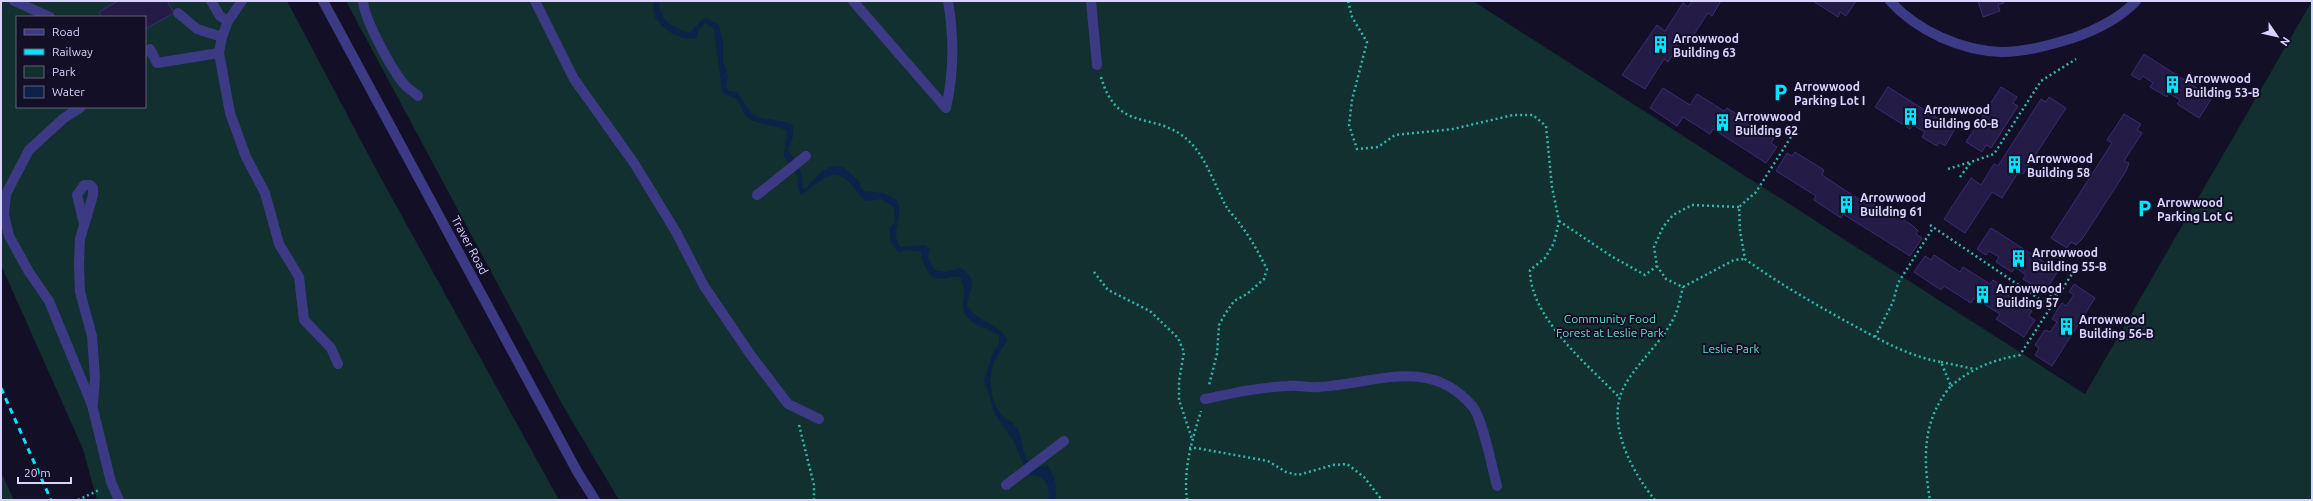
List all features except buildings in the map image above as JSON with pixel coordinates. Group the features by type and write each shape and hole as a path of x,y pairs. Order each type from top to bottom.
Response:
{"street":[{"path":"14,1 48,16"},
{"path":"211,1 220,16 228,21"},
{"path":"242,1 228,21 222,37 219,53 234,127 246,157 265,193 279,244 299,276 304,320 332,348 338,364"},
{"name":"Traver Road","path":"323,1 578,473 595,500"},
{"path":"362,1 368,20 390,64 404,85 418,96"},
{"path":"535,1 574,79 634,163 676,232 710,295 778,392 794,407 819,419"},
{"path":"853,1 946,108 950,90 953,29 948,1"},
{"path":"1091,1 1097,65"},
{"path":"1890,1 1906,16 1939,36 1978,49 2001,52 2022,51 2057,43 2082,34 2115,19 2136,1"},
{"path":"178,13 190,25 222,37"},
{"path":"146,51 150,49 157,63 219,53"},
{"path":"79,108 64,118 29,150 6,194 4,215 9,236 29,272 49,302 92,405 111,482 119,500"},
{"path":"757,195 806,156"},
{"path":"84,224 80,239 79,279 80,292 92,336 94,378 92,405"},
{"path":"1205,399 1246,390 1290,386 1319,387 1372,379 1413,375 1433,379 1463,397 1474,409 1497,486"},
{"path":"1006,485 1064,441"}],"path":[{"path":"1348,1 1352,17 1367,42 1352,100 1349,125 1357,148 1378,147 1394,135 1453,129 1512,115 1533,115 1546,126 1552,187 1559,221 1554,242 1546,258 1530,270 1530,284 1551,326 1620,398"},
{"path":"1948,169 1994,154 2041,81 2076,59"},
{"path":"1097,65 1107,93 1127,116 1182,135 1194,149 1216,182 1227,208 1252,241 1267,268 1264,279 1247,294 1234,301 1220,325 1217,354 1205,399 1189,448 1184,483 1187,500"},
{"path":"1683,287 1666,279 1657,266 1654,247 1663,227 1672,214 1692,205 1739,207 1756,192 1791,137"},
{"path":"1960,177 1971,162"},
{"path":"1739,207 1740,231 1745,259"},
{"path":"1559,221 1611,256 1645,275 1657,266"},
{"path":"1875,337 1893,302 1898,283 1931,226 2051,307"},
{"path":"1655,500 1631,463 1622,440 1619,423 1620,398 1625,385 1676,314 1683,287 1734,260 1745,259 1805,299 1903,351 1974,370"},
{"path":"1094,272 1108,290 1150,311 1178,338 1184,352 1179,381 1179,400 1192,439"},
{"path":"1930,500 1925,450 1931,423 1945,394 1951,386 1985,364 2020,355 2072,274"},
{"path":"2041,300 2062,291"},
{"path":"1941,362 1951,386"},
{"path":"794,407 814,485 814,500"},
{"path":"1189,448 1268,461 1286,472 1298,475 1313,472 1332,465 1346,464 1364,477 1382,500"},
{"path":"78,500 111,482"}],"green space":[{"path":"1,1 287,1 377,171 559,500 97,500 83,449 1,265"},
{"path":"346,1 1473,1 2085,394 2312,1 2312,500 619,500 562,404"},
{"path":"1,472 14,500 1,500"}],"water":[{"path":"653,1 659,1 664,18 668,22 676,28 688,33 706,18 719,25 723,41 723,61 728,76 726,86 729,91 737,92 751,113 754,115 788,123 793,126 793,136 788,149 802,175 803,188 806,189 817,176 832,166 842,167 860,182 860,187 864,191 884,193 897,200 899,212 896,236 900,247 925,245 930,249 928,257 934,270 945,272 960,268 970,276 972,285 967,305 976,315 1003,333 1007,339 1005,345 996,357 991,373 992,396 998,410 1013,423 1019,432 1024,453 1033,468 1049,466 1056,484 1056,500 1049,500 1046,482 1043,479 1030,475 1023,464 1015,443 995,414 984,381 992,355 999,343 999,335 971,321 965,314 963,305 964,289 960,277 955,276 940,279 936,278 926,269 921,252 906,250 899,252 892,244 890,237 890,227 895,222 894,207 881,199 866,201 849,182 842,177 836,175 824,178 801,195 798,188 797,175 784,157 787,134 786,130 750,119 744,114 738,101 722,91 714,29 705,23 700,28 696,38 691,39 674,35 664,28 656,18"}],"railway":[{"path":"1,388 51,500"}],"place":[{"name":"Arrowwood Building 63","path":"1660,45"},
{"name":"Arrowwood Building 53-B","path":"2172,85"},
{"name":"Arrowwood Parking Lot I","path":"1781,93"},
{"name":"Arrowwood Building 60-B","path":"1911,116"},
{"name":"Arrowwood Building 62","path":"1722,123"},
{"name":"Arrowwood Building 58","path":"2014,165"},
{"name":"Arrowwood Building 61","path":"1847,204"},
{"name":"Arrowwood Parking Lot G","path":"2144,209"},
{"name":"Arrowwood Building 55-B","path":"2019,259"},
{"name":"Arrowwood Building 57","path":"1983,295"},
{"name":"Arrowwood Building 56-B","path":"2066,326"}],"park label":[{"name":"Community Food Forest at Leslie Park","path":"1610,325"},
{"name":"Leslie Park","path":"1731,348"}]}
